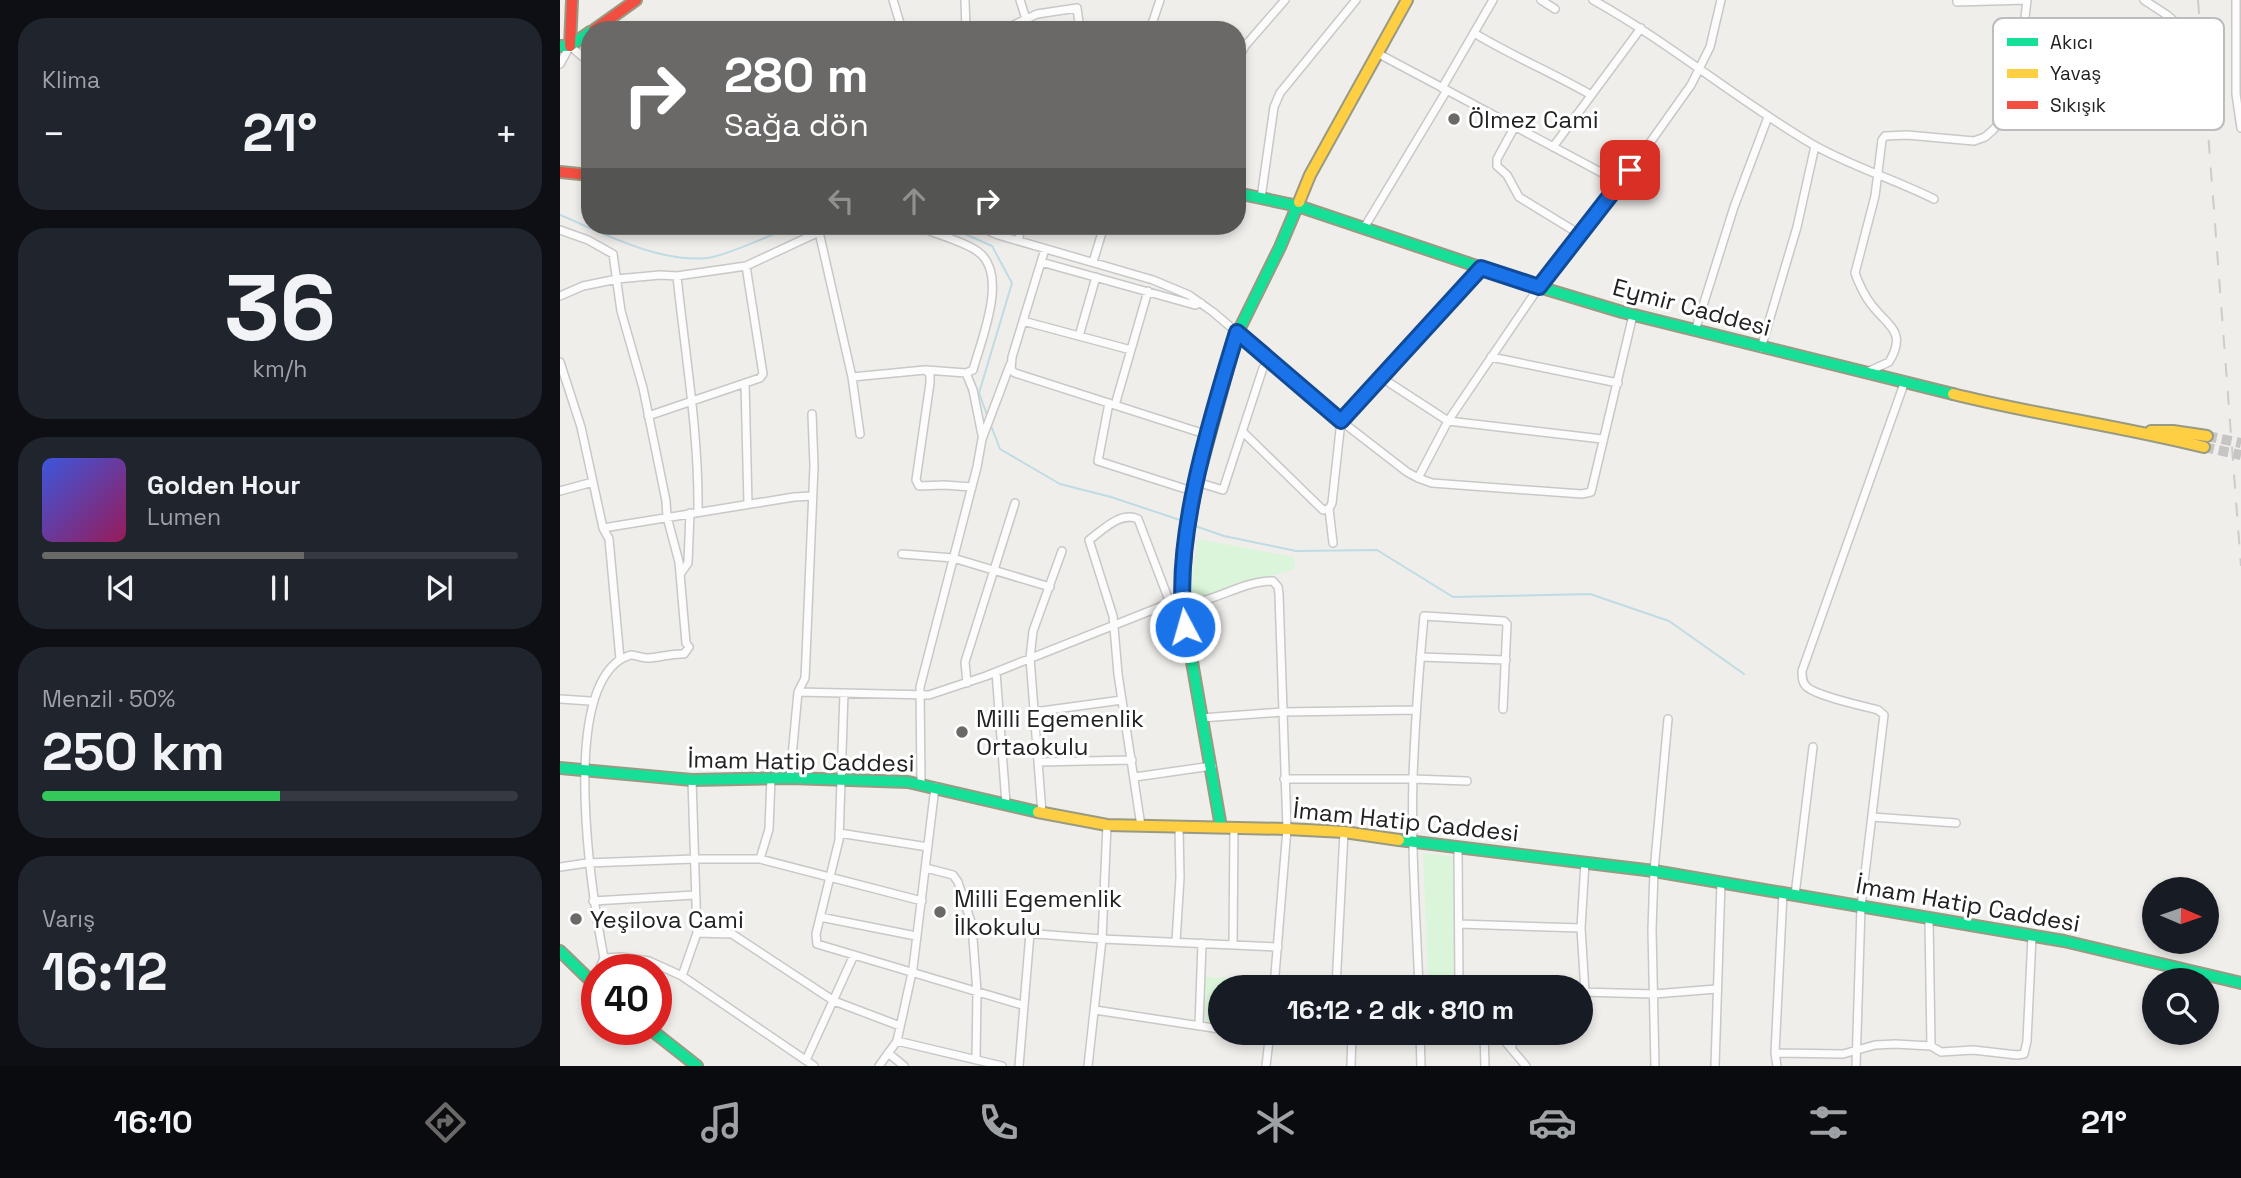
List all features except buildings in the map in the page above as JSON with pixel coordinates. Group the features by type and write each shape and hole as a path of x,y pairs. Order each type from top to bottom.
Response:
{"street":[{"path":"560,64 572,0"},
{"path":"893,0 899,21"},
{"path":"965,0 966,21"},
{"path":"1020,0 1026,19"},
{"path":"1153,21 1160,0"},
{"path":"1246,45 1285,0"},
{"path":"1261,198 1274,107 1280,93 1356,0"},
{"path":"1176,604 1196,487 1237,332 1280,247 1310,174 1407,0"},
{"path":"1364,228 1493,0"},
{"path":"1541,0 1555,9"},
{"path":"1593,0 1641,28 1768,117 1815,146 1934,199"},
{"path":"1418,478 1448,421 1539,287 1621,183 1691,85 1710,47 1721,0"},
{"path":"1957,0 2027,0 2025,18"},
{"path":"2144,0 2170,18"},
{"path":"2159,0 2160,10"},
{"path":"2236,0 2236,94 2241,128"},
{"path":"605,21 630,2"},
{"path":"1022,21 1037,14 1077,8 1079,21"},
{"path":"1553,147 1641,28"},
{"path":"1474,33 1511,55 1591,95"},
{"path":"565,46 581,37"},
{"path":"565,46 581,57"},
{"path":"1379,54 1621,183"},
{"path":"1695,331 1734,207 1768,117"},
{"path":"1515,126 1497,159 1497,166 1507,175 1519,197 1581,234"},
{"path":"1867,372 1889,362 1897,342 1895,330 1870,303 1855,273 1870,220 1882,140 1885,136 1907,135 1974,141 1985,137 1993,129"},
{"path":"1761,348 1797,227 1815,146"},
{"path":"560,172 581,174"},
{"name":"Eymir Caddesi","path":"1246,195 1298,206 1539,287 1633,315 1761,348 1906,380 2000,406 2206,442"},
{"path":"560,230 589,240 613,254 621,311 648,416 681,574 686,643 689,647 684,654 647,658 630,655 620,659 609,669 590,701 582,769 587,863 603,954"},
{"path":"560,296 583,286 617,279 677,276 746,265 812,235"},
{"path":"820,235 852,377 860,434"},
{"path":"852,377 925,370 966,373 973,370 993,296 993,281 989,266 978,252 937,235"},
{"path":"1004,235 1169,286 1201,303 1406,472 1432,483 1588,494 1594,486 1602,439 1633,315"},
{"path":"1019,235 1019,240"},
{"path":"1093,262 1101,235"},
{"path":"921,783 920,687 982,439 1010,365 1045,249"},
{"path":"1041,262 1195,305 1201,303"},
{"path":"648,416 760,378 763,374 746,265"},
{"path":"1333,543 1328,509 1332,503 1341,421 1481,268"},
{"path":"677,276 698,485 688,563 681,574"},
{"path":"1079,336 1096,276"},
{"path":"1148,291 1112,404 1098,461 1196,487 1223,491 1263,368"},
{"path":"1023,321 1131,350"},
{"path":"1491,357 1618,383"},
{"path":"560,362 581,427 603,528 609,539 620,659"},
{"path":"1010,365 1015,373 1209,435"},
{"path":"925,370 930,374 930,383 916,480 919,486 972,487"},
{"path":"966,373 973,390 982,439"},
{"path":"1382,378 1448,421 1602,439"},
{"path":"1856,1066 1861,907 1884,715 1878,710 1806,687 1802,680 1802,671 1906,380"},
{"path":"745,383 748,504"},
{"path":"790,778 798,692 805,678 812,496 812,414"},
{"path":"1244,432 1323,510 1328,509"},
{"path":"560,491 593,482"},
{"path":"603,528 812,496"},
{"path":"967,683 965,662 1015,503"},
{"path":"1141,826 1122,700 1114,624 1105,584 1089,540 1117,520 1132,516 1142,524 1176,604 1212,766 1221,827"},
{"path":"1042,813 1030,658 1031,639 1062,551"},
{"path":"902,554 953,558 1050,587"},
{"path":"798,692 920,697 967,683 1114,624 1176,604 1192,605 1249,585 1273,581 1279,594 1287,829 1275,975"},
{"path":"1419,975 1413,779 1415,710 1424,616 1504,621 1507,624 1503,709"},
{"path":"1420,657 1506,660"},
{"path":"996,672 1006,803"},
{"path":"844,693 843,780 839,833 831,878 816,934 817,944 1022,1005"},
{"path":"560,699 590,701"},
{"path":"1034,712 1122,700"},
{"path":"1202,718 1282,712 1415,710"},
{"path":"1655,1066 1652,929 1654,871 1668,719"},
{"path":"1777,1066 1774,1053 1789,894 1814,747"},
{"path":"1038,762 1132,760"},
{"path":"1135,776 1212,766"},
{"name":"İmam Hatip Caddesi","path":"560,768 692,780 790,778 921,783 1042,813 1107,825 1344,832 1585,862 1721,882 2064,941 2241,983"},
{"path":"760,859 768,829 771,778"},
{"path":"1284,779 1467,781"},
{"path":"682,976 696,933 692,780"},
{"path":"879,1066 897,1041 912,973 934,787"},
{"path":"1872,817 1956,823"},
{"path":"1088,1066 1102,939 1107,825"},
{"path":"1176,941 1180,827"},
{"path":"1233,945 1234,828"},
{"path":"1337,975 1344,832"},
{"path":"839,833 928,847"},
{"path":"1458,848 1460,975"},
{"path":"560,867 587,863 760,859 922,901"},
{"path":"1582,975 1581,928 1585,862"},
{"path":"926,867 953,875 972,925 981,1062"},
{"path":"1715,1066 1721,882"},
{"path":"593,901 695,895"},
{"path":"820,917 916,936"},
{"path":"1929,919 1931,1046"},
{"path":"1459,924 1581,928"},
{"path":"972,925 1102,939 1278,947"},
{"path":"696,933 732,934 834,1001 900,1026"},
{"path":"1019,1066 1030,933"},
{"path":"1774,1053 1843,1054 1885,1044 1931,1046 1941,1052 1973,1050 2024,1054 2027,1041 2032,936"},
{"path":"1199,1026 1202,943"},
{"path":"560,951 581,969"},
{"path":"806,1060 854,955"},
{"path":"672,971 814,1066"},
{"path":"1593,992 1654,995 1716,989"},
{"path":"1096,1010 1208,1027"},
{"path":"897,1041 1002,1066"},
{"path":"670,1045 696,1066"},
{"path":"1266,1066 1268,1045"},
{"path":"1351,1066 1352,1045"},
{"path":"1420,1045 1421,1066"},
{"path":"1484,1045 1485,1066"},
{"path":"1508,1045 1526,1066"},
{"path":"1512,1045 1512,1050"},
{"path":"888,1054 904,1066"}],"green space":[{"path":"1198,539 1294,557 1295,569 1190,600"},
{"path":"1423,853 1454,857 1456,975 1428,975"},
{"path":"1206,977 1208,1022 1205,1022"}],"waterway":[{"path":"560,215 581,224"},
{"path":"607,235 652,252 689,258 717,256 772,235"},
{"path":"967,235 992,246 1012,283 979,393 987,415"},
{"path":"990,423 1000,449 1060,484 1111,497 1186,522"},
{"path":"1195,526 1224,536 1296,551 1377,550 1453,597 1590,594 1669,621 1744,674"}],"tunnel":[{"path":"2207,436 2241,443"},
{"path":"2204,447 2241,455"}],"railway":[{"path":"2198,0 2199,18"},
{"path":"2208,130 2241,566"}],"traffic: fast":[{"path":"560,46 570,46 581,38"},
{"path":"1246,195 1298,206 1622,312 1953,394"},
{"path":"1221,827 1182,605 1187,537 1197,482 1238,332 1299,202"},
{"path":"560,768 692,780 790,778 908,782 1038,812"},
{"path":"1399,840 1654,871 2064,941 2241,983"},
{"path":"560,951 581,971"},
{"path":"670,1045 697,1066"}],"traffic: slow":[{"path":"1299,202 1310,175 1407,0"},
{"path":"1953,394 2204,447"},
{"path":"2151,431 2207,436"},
{"path":"1038,812 1107,825 1287,829 1344,832 1399,840"}],"traffic: jam":[{"path":"570,46 572,0"},
{"path":"607,21 636,0"},
{"path":"560,172 581,174"}],"place":[{"name":"Ölmez Cami","path":"1454,119"},
{"name":"Milli Egemenlik Ortaokulu","path":"962,732"},
{"name":"Milli Egemenlik İlkokulu","path":"940,912"},
{"name":"Yeşilova Cami","path":"576,919"}],"route":[{"path":"1185,627 1182,587 1187,537 1197,482 1237,332 1341,421 1481,268 1539,287 1630,170"}]}
